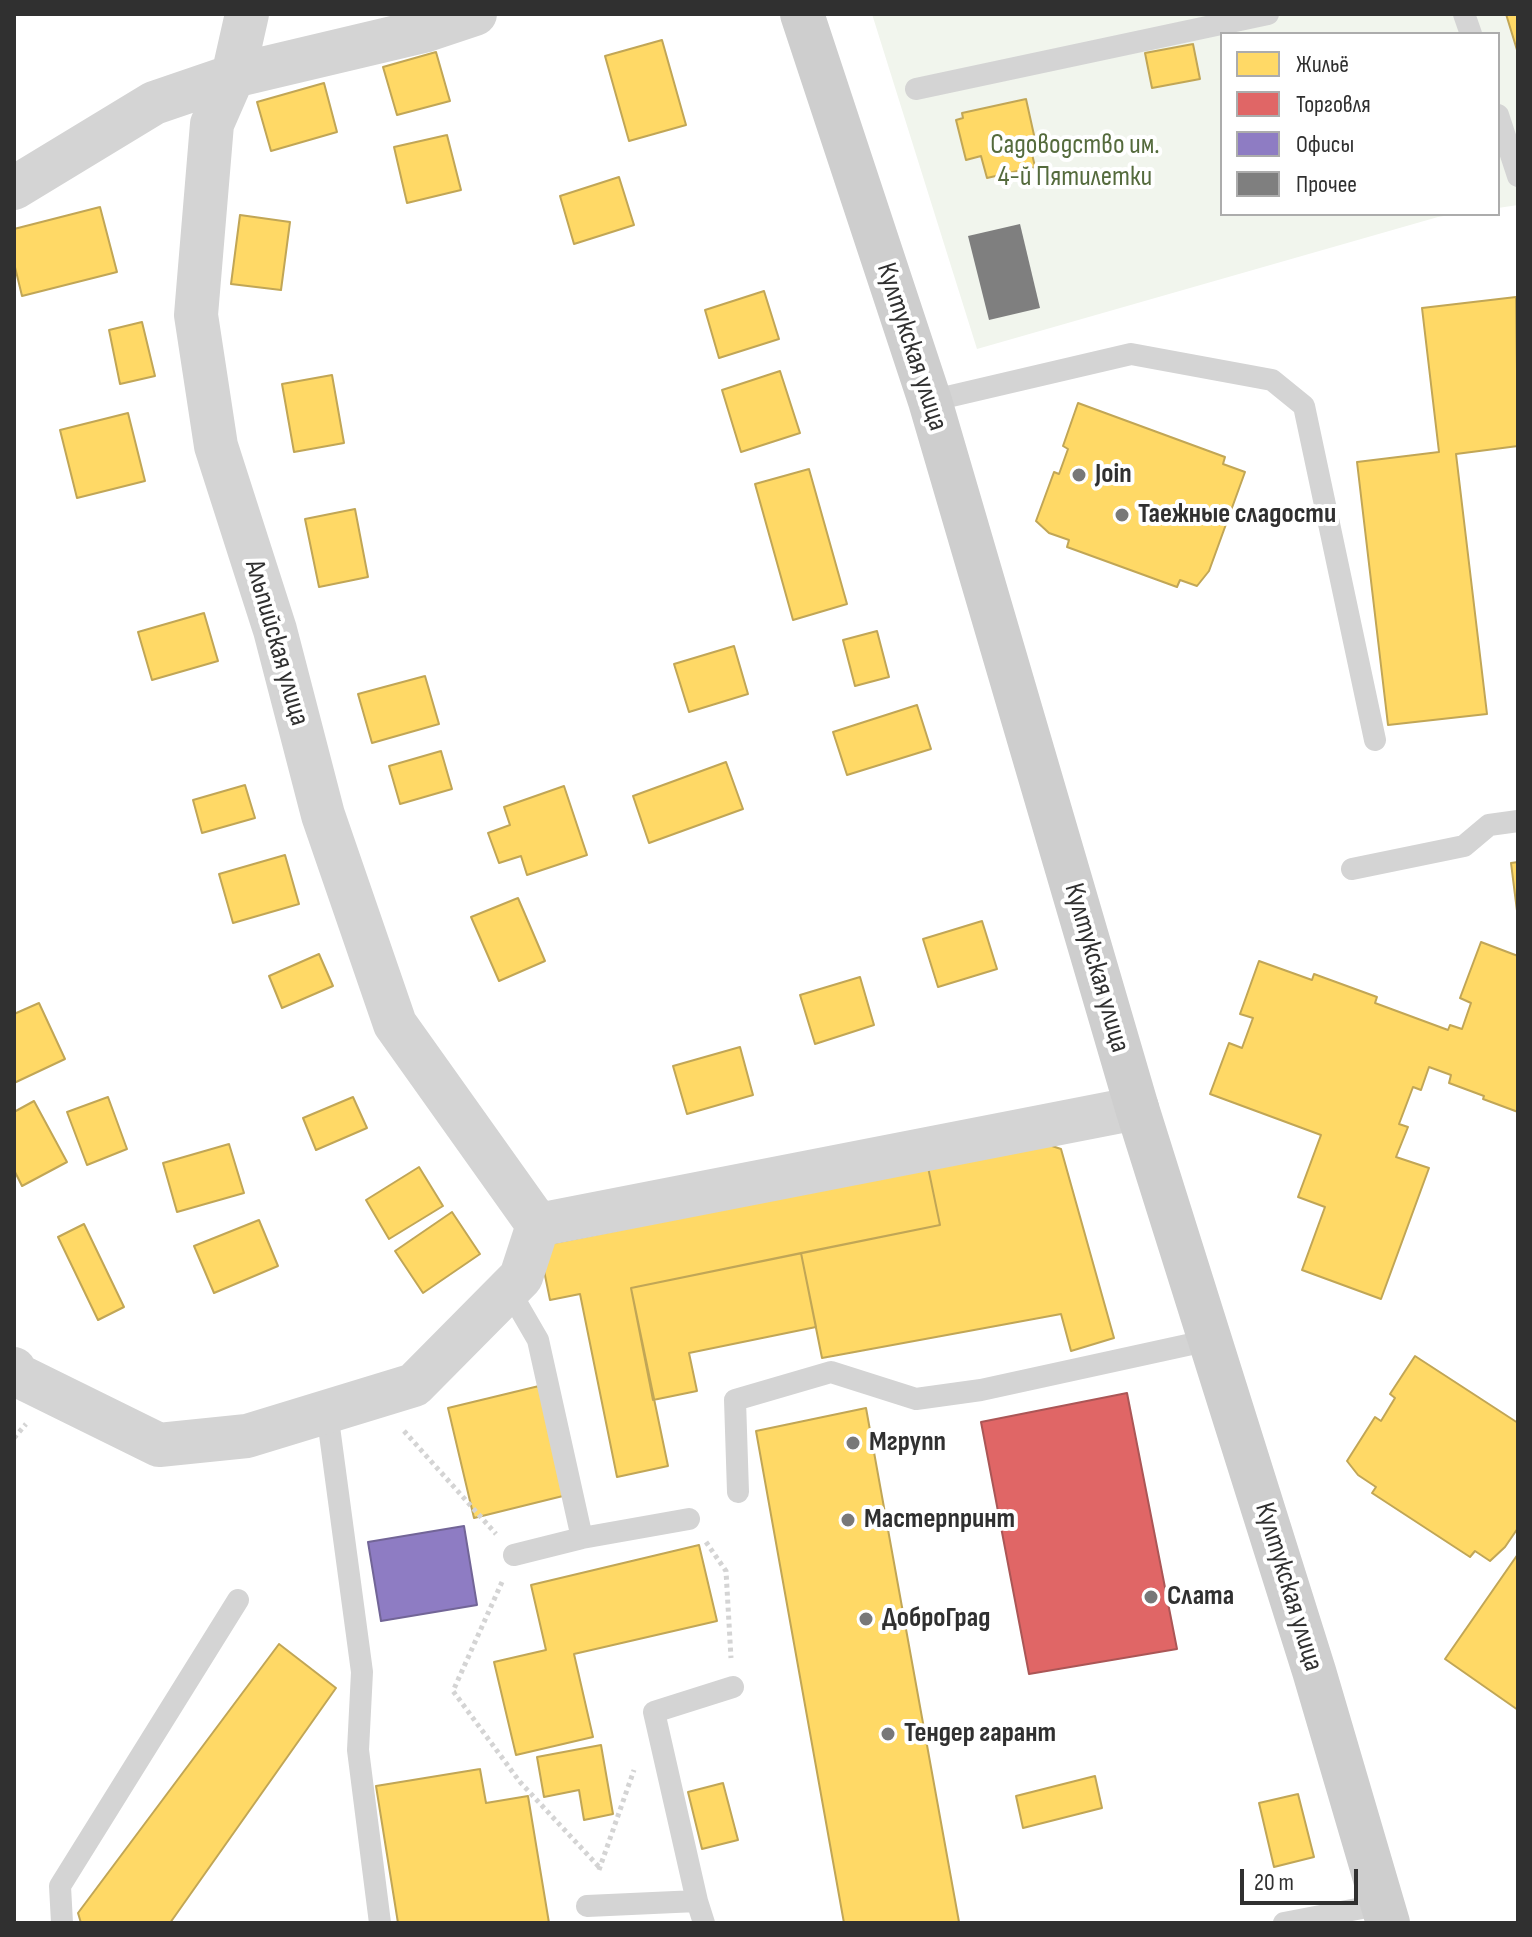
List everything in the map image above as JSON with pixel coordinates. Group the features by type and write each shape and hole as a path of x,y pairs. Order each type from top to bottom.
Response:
{"street":[{"name":"Альпийская улица","path":"247,14 233,76 212,124 196,315 216,446 275,630 323,815 395,1024 538,1225"},
{"path":"14,188 154,103 233,76 427,30 475,14"},
{"name":"Култукская улица","path":"802,14 930,401 1137,1108 1314,1671 1386,1914"},
{"path":"15,1372 159,1445 247,1436 414,1385 521,1277 538,1225 1137,1108"}],"lane":[{"path":"916,89 1268,14"},
{"path":"1500,121 1518,176"},
{"path":"930,401 1131,354 1272,380 1304,406 1375,740"},
{"path":"1352,869 1464,846 1489,825 1518,821"},
{"path":"509,1290 538,1340 582,1538"},
{"path":"738,1492 735,1400 831,1372 916,1399 929,1398 981,1390 1210,1340"},
{"path":"327,1412 362,1672 358,1750 380,1923"},
{"path":"514,1555 582,1538 689,1519"},
{"path":"62,1923 60,1886 238,1600"},
{"path":"587,1906 700,1912 654,1712 733,1687"},
{"path":"1284,1923 1386,1914"}],"path":[{"path":"374,1397 514,1555 453,1691 520,1782 600,1868"},
{"path":"689,1519 726,1571 733,1687"},
{"path":"587,1906 654,1712"}],"green space":[{"name":"Садоводство им. 4-й Пятилетки","path":"872,14 1518,14 1518,205 1500,208 1500,32 1220,32 1220,216 1444,216 977,349"}],"building: Жильё":[{"path":"1506,14 1518,14 1517,50"},
{"path":"662,40 686,125 629,141 605,56"},
{"path":"1193,44 1200,79 1152,88 1145,53"},
{"path":"436,52 450,101 397,115 383,67"},
{"path":"324,83 337,132 271,151 257,102"},
{"path":"1026,99 1036,144 1030,145 1035,167 987,178 981,156 966,160 956,120 963,118 962,113"},
{"path":"447,135 461,190 407,203 394,147"},
{"path":"619,177 634,225 574,244 560,196"},
{"path":"100,207 117,272 22,296 14,263 14,229"},
{"path":"240,215 290,222 281,290 231,284"},
{"path":"764,291 779,339 719,358 705,310"},
{"path":"1516,297 1518,446 1456,454 1487,714 1388,725 1357,462 1439,452 1422,308"},
{"path":"142,322 155,376 120,384 109,330"},
{"path":"780,371 800,433 741,452 722,390"},
{"path":"332,375 344,443 294,452 282,384"},
{"path":"1078,403 1225,457 1223,464 1245,472 1209,571 1197,586 1180,580 1177,587 1067,547 1069,540 1049,533 1036,521 1054,472 1059,474 1068,449 1063,446"},
{"path":"128,413 145,481 77,498 60,430"},
{"path":"809,469 847,604 793,620 755,484"},
{"path":"355,509 368,577 319,587 305,519"},
{"path":"204,613 218,661 152,680 138,632"},
{"path":"877,631 889,677 855,686 843,640"},
{"path":"734,646 748,694 689,712 674,664"},
{"path":"425,676 439,724 372,743 358,694"},
{"path":"917,705 931,749 847,775 833,732"},
{"path":"441,751 452,789 400,804 389,766"},
{"path":"726,762 743,809 649,843 633,796"},
{"path":"245,785 255,818 202,833 193,800"},
{"path":"564,786 587,855 527,875 521,856 499,863 488,833 510,825 504,807"},
{"path":"285,855 299,904 233,923 219,874"},
{"path":"1518,862 1518,919 1511,863"},
{"path":"518,898 545,961 499,981 471,917"},
{"path":"982,921 997,969 938,987 923,939"},
{"path":"1481,942 1518,956 1518,1112 1449,1083 1451,1075 1429,1067 1421,1090 1413,1087 1399,1124 1408,1127 1396,1157 1429,1168 1381,1299 1302,1270 1325,1207 1298,1197 1321,1135 1210,1094 1229,1043 1242,1048 1253,1018 1240,1014 1259,961 1312,980 1314,974 1377,997 1375,1003 1448,1030 1450,1025 1462,1029 1471,1003 1460,998"},
{"path":"319,954 333,986 282,1008 269,976"},
{"path":"860,977 874,1025 815,1044 800,995"},
{"path":"39,1003 65,1059 14,1083 14,1014"},
{"path":"740,1047 753,1095 687,1114 673,1066"},
{"path":"108,1097 127,1149 87,1165 67,1112"},
{"path":"353,1097 367,1128 316,1150 303,1118"},
{"path":"34,1101 67,1162 22,1186 14,1170 14,1112"},
{"path":"1037,1141 1061,1149 1114,1338 1071,1351 1061,1314 822,1358 801,1253 940,1225 928,1167"},
{"path":"229,1144 244,1193 177,1212 163,1163"},
{"path":"419,1167 443,1206 389,1239 366,1200"},
{"path":"928,1167 940,1225 631,1288 668,1466 617,1477 580,1294 550,1300 539,1246"},
{"path":"452,1212 480,1254 423,1293 395,1251"},
{"path":"259,1220 278,1266 214,1293 194,1246"},
{"path":"84,1224 124,1307 98,1320 58,1237"},
{"path":"801,1253 816,1327 689,1353 697,1391 653,1400 631,1288"},
{"path":"1415,1356 1518,1423 1518,1528 1490,1561 1475,1551 1470,1557 1372,1493 1376,1487 1358,1475 1347,1461 1375,1417 1381,1421 1395,1398 1390,1394"},
{"path":"539,1386 567,1495 474,1518 448,1408"},
{"path":"866,1408 959,1922 844,1923 756,1431"},
{"path":"699,1545 717,1621 574,1654 593,1737 516,1755 494,1662 546,1650 531,1585"},
{"path":"1518,1554 1518,1710 1445,1659"},
{"path":"279,1644 336,1688 170,1923 81,1923 78,1913"},
{"path":"601,1745 613,1814 584,1820 579,1790 544,1797 537,1757"},
{"path":"480,1769 486,1803 528,1796 549,1923 398,1923 376,1786"},
{"path":"1095,1776 1102,1808 1023,1828 1016,1796"},
{"path":"723,1783 738,1840 702,1849 688,1792"},
{"path":"1298,1794 1314,1857 1274,1867 1259,1803"}],"building: Торговля":[{"path":"1127,1393 1177,1649 1029,1674 981,1422"}],"building: Офисы":[{"path":"464,1526 477,1605 381,1621 368,1542"}],"building: Прочее":[{"path":"1020,224 1040,308 989,320 968,236"}],"place":[{"name":"Join","path":"1079,475"},
{"name":"Таежные сладости","path":"1122,515"},
{"name":"Мгрупп","path":"853,1443"},
{"name":"Мастерпринт","path":"848,1520"},
{"name":"Слата","path":"1151,1597"},
{"name":"ДоброГрад","path":"866,1619"},
{"name":"Тендер гарант","path":"888,1734"}]}
